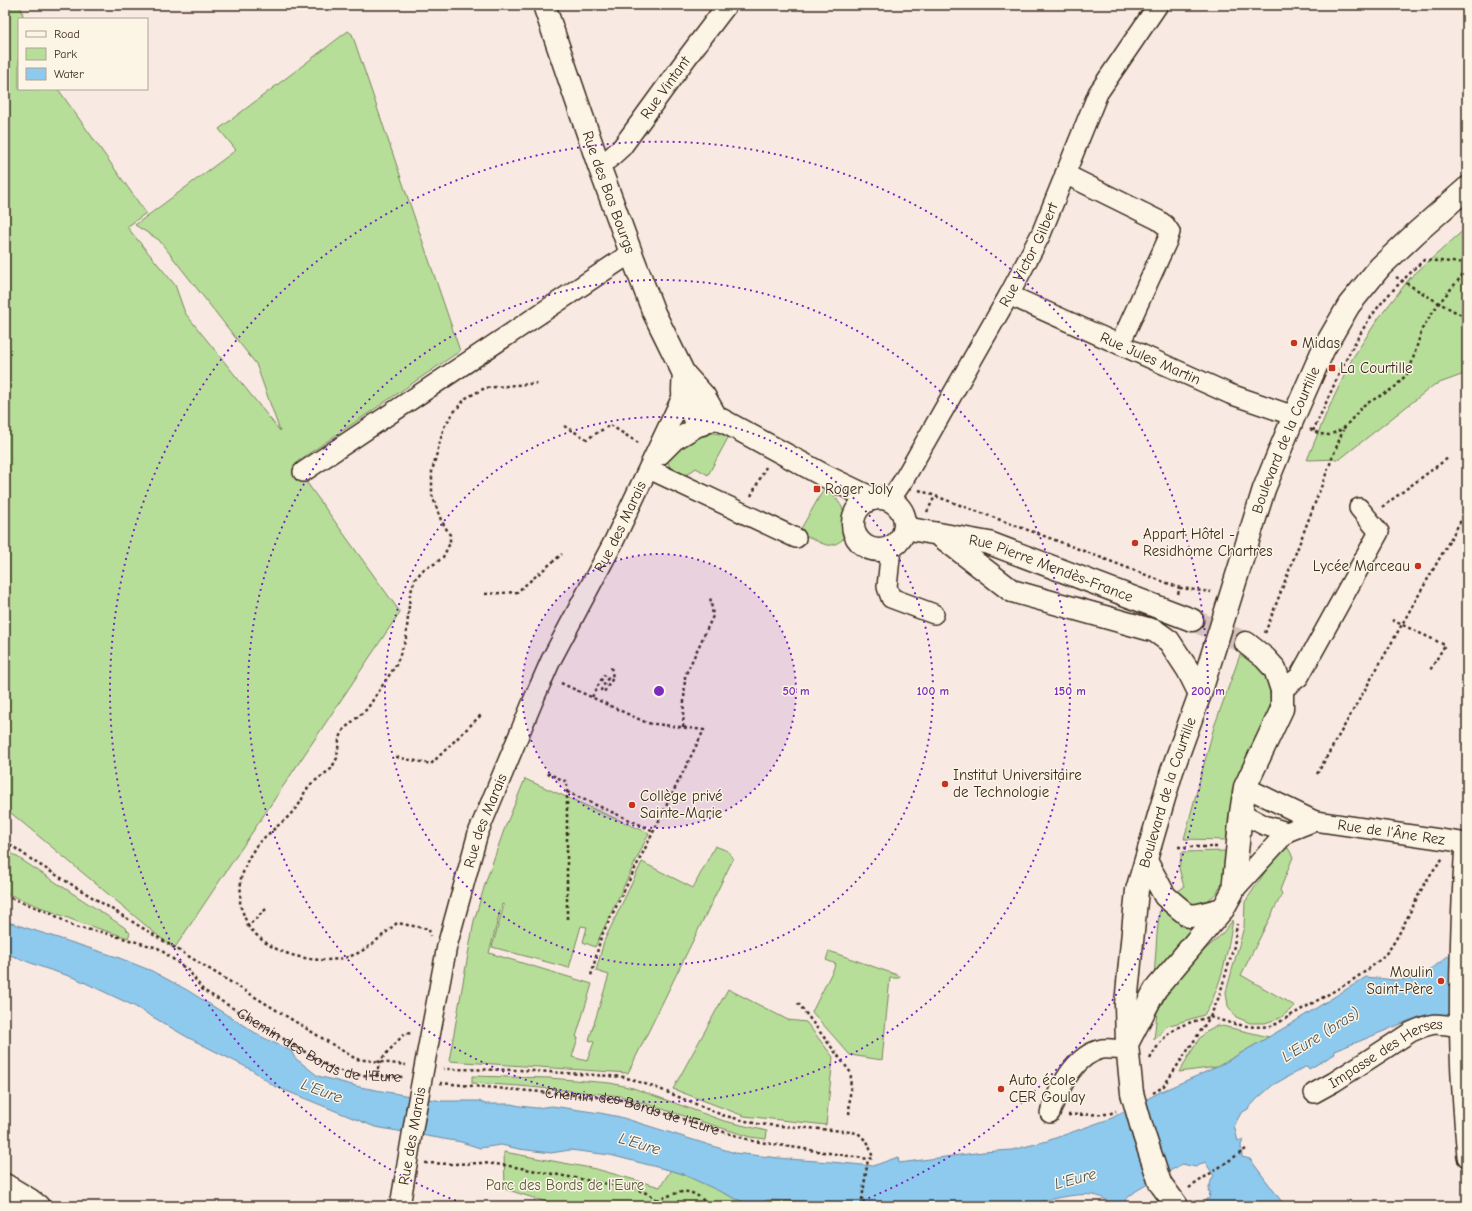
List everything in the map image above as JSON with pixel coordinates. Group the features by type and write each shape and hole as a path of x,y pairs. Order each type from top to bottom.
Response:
{"main road":[{"name":"Rue des Bas Bourgs","path":"544,5 598,163 654,313 684,374 704,396 709,421"},
{"name":"Boulevard de la Courtille","path":"1170,1206 1160,1183 1132,1093 1127,1048 1126,1004 1132,932 1138,890 1172,771 1200,694 1264,489 1323,350 1349,305 1380,267 1467,188"},
{"path":"684,374 682,397 688,411 775,448 825,476 882,500 896,504 904,515 906,528 901,540 891,548 876,551 862,545 854,534 853,521 854,515 862,505 882,500"},
{"path":"825,476 854,515"},
{"name":"Rue Pierre Mendès-France","path":"906,528 989,543 1192,620"},
{"path":"938,534 1012,591 1155,631 1169,641 1188,670 1200,694"},
{"path":"1127,1048 1155,990 1231,908 1245,787 1282,709 1282,690 1275,669 1252,647"},
{"path":"1146,861 1165,896 1189,916 1231,908"},
{"name":"Boulevard de la Courtille","path":"1160,1183 1182,1197"},
{"path":"5,1185 38,1206"}],"street":[{"name":"Rue Vintant","path":"598,163 609,159 622,147 727,5"},
{"name":"Rue Victor Gilbert","path":"882,500 903,481 1009,295 1041,234 1098,93 1158,5"},
{"path":"1065,174 1158,220 1165,225 1170,232 1167,242 1120,344"},
{"path":"303,472 631,253"},
{"name":"Rue Jules Martin","path":"1009,295 1230,394 1294,416"},
{"name":"Rue des Marais","path":"400,1206 446,946 478,833 551,660 613,543 682,397"},
{"name":"Rue des Marais","path":"652,462 675,440 709,421"},
{"path":"652,462 742,513 796,538"},
{"path":"1282,690 1299,678 1379,532 1364,514"},
{"path":"891,548 887,587 892,598 934,614"},
{"name":"Rue de l'Âne Rez","path":"1245,787 1315,821 1461,842"},
{"path":"1241,813 1264,825 1287,832"},
{"name":"Rue de l'Âne Rez","path":"1231,908 1287,832 1315,821"},
{"path":"1461,842 1460,1027 1467,1157"},
{"name":"Impasse des Herses","path":"1314,1093 1334,1082 1411,1032 1425,1026 1438,1023 1460,1027"},
{"path":"1050,1113 1058,1091 1077,1063 1089,1054 1104,1049 1127,1048"}],"path":[{"path":"1313,432 1338,378 1363,330 1379,306 1402,280 1424,260 1467,263"},
{"path":"1380,267 1439,303 1467,318"},
{"path":"1252,647 1343,430 1364,405 1394,388 1408,372 1422,329 1439,303 1467,270"},
{"path":"446,946 431,942 429,929 397,923 360,952 341,958 324,960 310,959 290,954 270,946 248,926 240,905 241,878 248,859 258,843 289,816 301,802 311,784 331,769 336,758 339,740 344,729 367,709 396,665 406,639 410,595 415,579 424,568 436,563 443,557 450,543 450,535 441,520 432,495 432,471 444,427 466,398 485,388 539,383"},
{"path":"1294,416 1313,432 1329,436 1343,430"},
{"path":"564,426 587,439 610,425 652,462"},
{"path":"742,513 775,448"},
{"path":"1364,514 1376,512 1448,458"},
{"path":"903,481 916,489 1180,588 1231,595"},
{"path":"1318,774 1467,510"},
{"path":"485,594 517,592 562,554"},
{"path":"1176,601 1180,588"},
{"path":"683,728 685,676 714,616 710,596"},
{"path":"1392,620 1446,645 1429,672"},
{"path":"592,697 604,675 608,678 601,690 604,692 613,678 611,667"},
{"path":"558,682 648,722 704,730 601,938 591,976"},
{"path":"396,757 431,764 481,715"},
{"path":"547,773 566,782 567,922"},
{"path":"567,792 654,830"},
{"path":"5,840 35,862 356,1059 409,1065"},
{"path":"1150,1059 1157,1046 1167,1034 1179,1025 1210,1017 1233,1024 1271,1026 1357,977 1377,961 1392,945 1432,870 1447,853 1461,842"},
{"name":"Chemin des Bords de l'Eure","path":"5,896 51,913 74,927 101,932 158,948 189,971 203,990 333,1069 358,1075 405,1078"},
{"path":"248,926 266,908"},
{"path":"1172,1074 1210,1017 1219,997 1234,946 1231,908"},
{"path":"798,1003 851,1073 849,1117"},
{"path":"377,1076 379,1062 404,1034 430,1032"},
{"name":"Chemin des Bords de l'Eure","path":"433,1082 618,1100 753,1141 868,1159 874,1158 868,1143 858,1133 758,1124 722,1115 657,1088 624,1077 520,1070 440,1069"},
{"path":"1182,1197 1203,1178 1246,1149"},
{"path":"408,1157 453,1164 482,1163 504,1165 635,1190 649,1194 658,1200"},
{"path":"861,1206 868,1159"},
{"path":"655,1206 658,1200 684,1190 697,1195 710,1206"}],"green space":[{"path":"5,5 20,5 24,18 18,18 18,90 59,90 146,213 127,227 175,285 185,313 280,431 256,364 159,240 135,225 236,150 219,129 348,31 352,34 460,351 298,461 305,480 400,612 174,949 5,808"},
{"path":"1467,227 1467,373 1434,385 1340,459 1307,460 1326,414 1352,359 1378,319 1410,278"},
{"path":"715,433 729,436 708,475 696,468 684,477 671,470 667,460 673,453 700,434"},
{"path":"825,487 839,502 845,513 847,525 846,536 842,540 832,545 825,545 799,532"},
{"path":"1240,655 1256,664 1265,676 1268,682 1271,709 1228,840 1184,839 1214,727"},
{"path":"525,779 649,833 595,947 583,942 587,927 581,926 569,968 492,947 504,905 502,904 489,953 592,984 576,1037 578,1038 572,1057 587,1061 594,1042 589,1040 609,975 596,971 604,941 642,862 693,888 715,846 728,851 733,859 628,1073 449,1061 474,921 504,830"},
{"path":"1288,848 1293,857 1280,890 1282,894 1241,975 1295,1006 1280,1018 1265,1023 1250,1023 1236,1017 1228,1006 1226,992 1244,927 1245,902 1271,863 1283,850"},
{"path":"5,849 124,927 130,933 128,938 78,922 5,893"},
{"path":"1227,851 1224,873 1219,890 1211,898 1201,903 1196,904 1185,901 1178,891 1184,887 1179,868 1182,852"},
{"path":"1160,906 1201,920 1154,978 1157,934"},
{"path":"1233,920 1220,981 1204,1015 1167,1026 1154,1040 1157,1012 1165,998 1166,990 1185,968 1221,935"},
{"path":"829,951 900,976 899,978 890,978 882,1060 850,1055 812,1012 836,964 826,960"},
{"path":"728,989 788,1020 806,1022 833,1057 826,1125 744,1116 673,1089"},
{"path":"1218,1025 1269,1037 1217,1067 1179,1072 1199,1039 1208,1030"},
{"path":"472,1076 549,1078 610,1083 633,1088 724,1121 767,1131 766,1139 750,1137 621,1096 472,1083"},
{"name":"Parc des Bords de l'Eure","path":"504,1152 596,1169 660,1187 671,1170 764,1202 767,1200 831,1202 859,1206 559,1206 505,1189"}],"water":[{"name":"L'Eure","path":"5,921 117,957 152,971 187,990 262,1037 291,1051 295,1058 318,1076 360,1087 442,1101 479,1101 485,1104 511,1104 536,1108 552,1106 600,1113 620,1117 735,1153 873,1166 898,1157 899,1163 983,1152 1012,1150 1047,1141 1112,1118 1160,1092 1217,1067 1289,1025 1366,977 1395,980 1420,978 1467,941 1467,1027 1424,1017 1408,1021 1334,1051 1335,1054 1309,1069 1307,1066 1273,1085 1248,1109 1241,1113 1234,1126 1238,1141 1243,1139 1241,1145 1242,1157 1250,1159 1285,1206 1204,1206 1206,1199 1209,1199 1210,1191 1208,1191 1214,1176 1205,1162 1196,1167 1182,1164 1136,1191 1125,1200 1126,1206 1116,1205 1093,1195 1081,1195 1042,1201 1042,1206 859,1206 831,1202 767,1200 764,1202 763,1206 745,1206 745,1203 680,1173 610,1155 570,1150 551,1153 501,1145 480,1148 461,1142 375,1127 274,1086 252,1070 187,1037 134,1006 75,978 5,953","holes":["1420,989 1424,1010 1398,1006 1409,999 1414,998"]}],"waterway":[{"name":"L'Eure (bras)","path":"1357,1012 1365,1007 1467,996"}],"tunnel":[{"path":"1192,620 1246,643"}],"place":[{"name":"Midas","path":"1294,343"},
{"name":"La Courtille","path":"1332,368"},
{"name":"Roger Joly","path":"817,489"},
{"name":"Appart Hôtel - Residhome Chartres","path":"1135,543"},
{"name":"Lycée Marceau","path":"1418,566"},
{"name":"Institut Universitaire de Technologie","path":"945,784"},
{"name":"Collège privé Sainte-Marie","path":"632,805"},
{"name":"Moulin Saint-Père","path":"1441,981"},
{"name":"Auto école CER Goulay","path":"1001,1089"}]}
